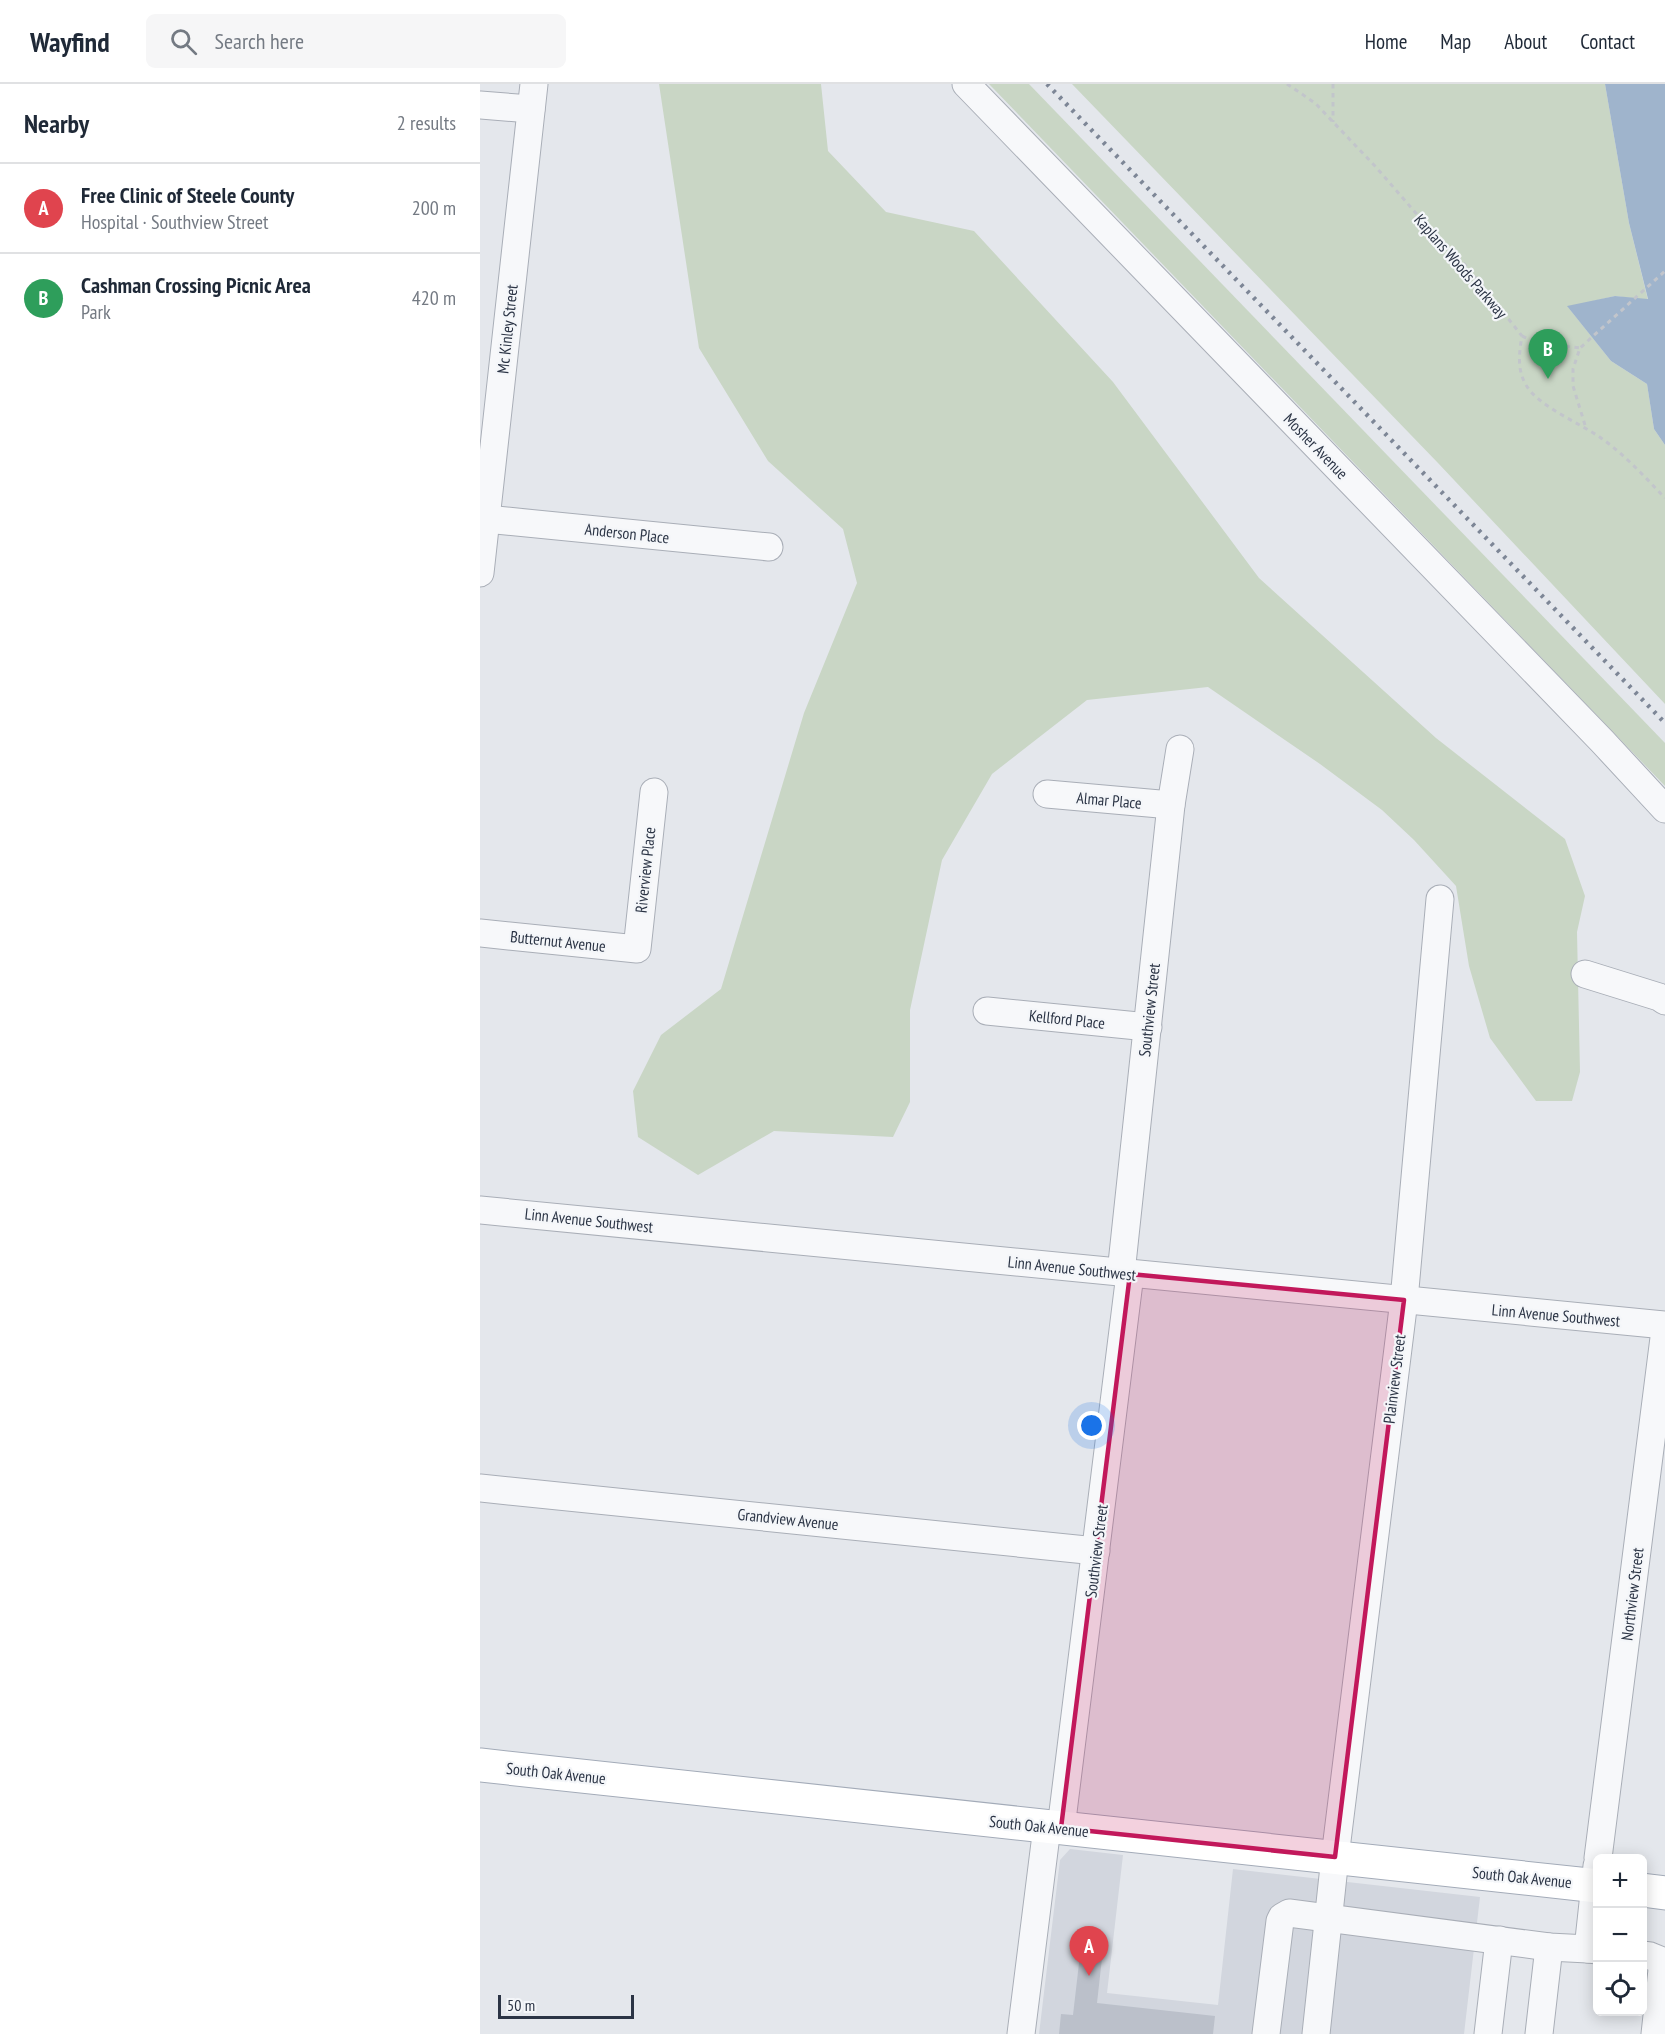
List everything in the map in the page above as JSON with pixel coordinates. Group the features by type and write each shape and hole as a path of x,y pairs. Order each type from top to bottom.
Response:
{"main road":[{"name":"South Oak Avenue","path":"480,1765 1335,1857 1593,1873"},
{"path":"1647,1891 1665,1893"}],"street":[{"name":"Mosher Avenue","path":"966,84 1665,808"},
{"path":"480,105 532,97"},
{"name":"Mc Kinley Street","path":"480,573 486,519 490,382 532,97"},
{"name":"Anderson Place","path":"486,519 769,547"},
{"name":"Southview Street","path":"1021,2034 1096,1551 1126,1273 1171,805 1180,749"},
{"name":"Riverview Place","path":"637,949 654,792"},
{"name":"Almar Place","path":"1047,794 1171,805"},
{"name":"Plainview Street","path":"1316,2034 1335,1857 1404,1300 1440,898"},
{"name":"Butternut Avenue","path":"480,933 637,949"},
{"path":"1585,974 1659,997 1665,1001"},
{"name":"Kellford Place","path":"987,1011 1148,1027"},
{"name":"Linn Avenue Southwest","path":"480,1210 1665,1325"},
{"name":"Northview Street","path":"1599,1854 1665,1330"},
{"name":"Grandview Avenue","path":"480,1488 1096,1551"},
{"path":"1266,2034 1280,1921 1289,1913 1549,1947 1593,1950"},
{"path":"1488,2034 1499,1940"},
{"path":"1539,2034 1549,1947"},
{"path":"1647,1956 1660,1960 1662,1970 1655,2034"}],"path":[{"name":"Kaplans Woods Parkway","path":"1287,84 1315,104 1333,122 1468,268 1521,336"},
{"path":"1332,84 1333,122"},
{"path":"1586,427 1573,386 1574,369 1580,348 1665,271"},
{"path":"1580,348 1536,342 1521,336 1519,359 1521,374 1532,394 1586,427 1627,460 1665,498"}],"highlighted area":[{"path":"1130,1274 1404,1300 1335,1857 1061,1828"}],"shaded area":[{"path":"1070,1849 1123,1855 1107,1993 1218,2005 1233,1869 1480,1897 1464,2034 1039,2034 1060,1860"}],"green space":[{"path":"659,84 821,84 828,151 886,212 974,231 1113,382 1259,578 1436,738 1565,839 1585,896 1577,932 1580,1072 1572,1101 1536,1101 1490,1038 1469,966 1456,886 1414,840 1382,810 1208,687 1087,700 992,774 942,860 910,1010 910,1102 893,1137 774,1131 698,1175 638,1137 633,1091 661,1035 721,989 804,713 857,583 843,529 768,461 699,348"},
{"path":"989,84 1029,84 1665,743 1665,786"},
{"path":"1072,84 1605,84 1629,223 1648,300 1615,296 1568,307 1611,361 1647,384 1654,429 1665,445 1665,704 1438,463"}],"water":[{"path":"1605,84 1665,84 1665,445 1654,429 1647,384 1611,361 1567,306 1615,296 1648,299 1629,223"}],"building":[{"path":"1081,1946 1103,1949 1097,2003 1215,2016 1213,2034 1059,2034 1061,2014 1073,2015"}],"railway":[{"path":"1047,84 1665,723"}],"place":[{"name":"Cashman Crossing Picnic Area","path":"1548,379"},
{"name":"Free Clinic of Steele County","path":"1089,1976"}]}
